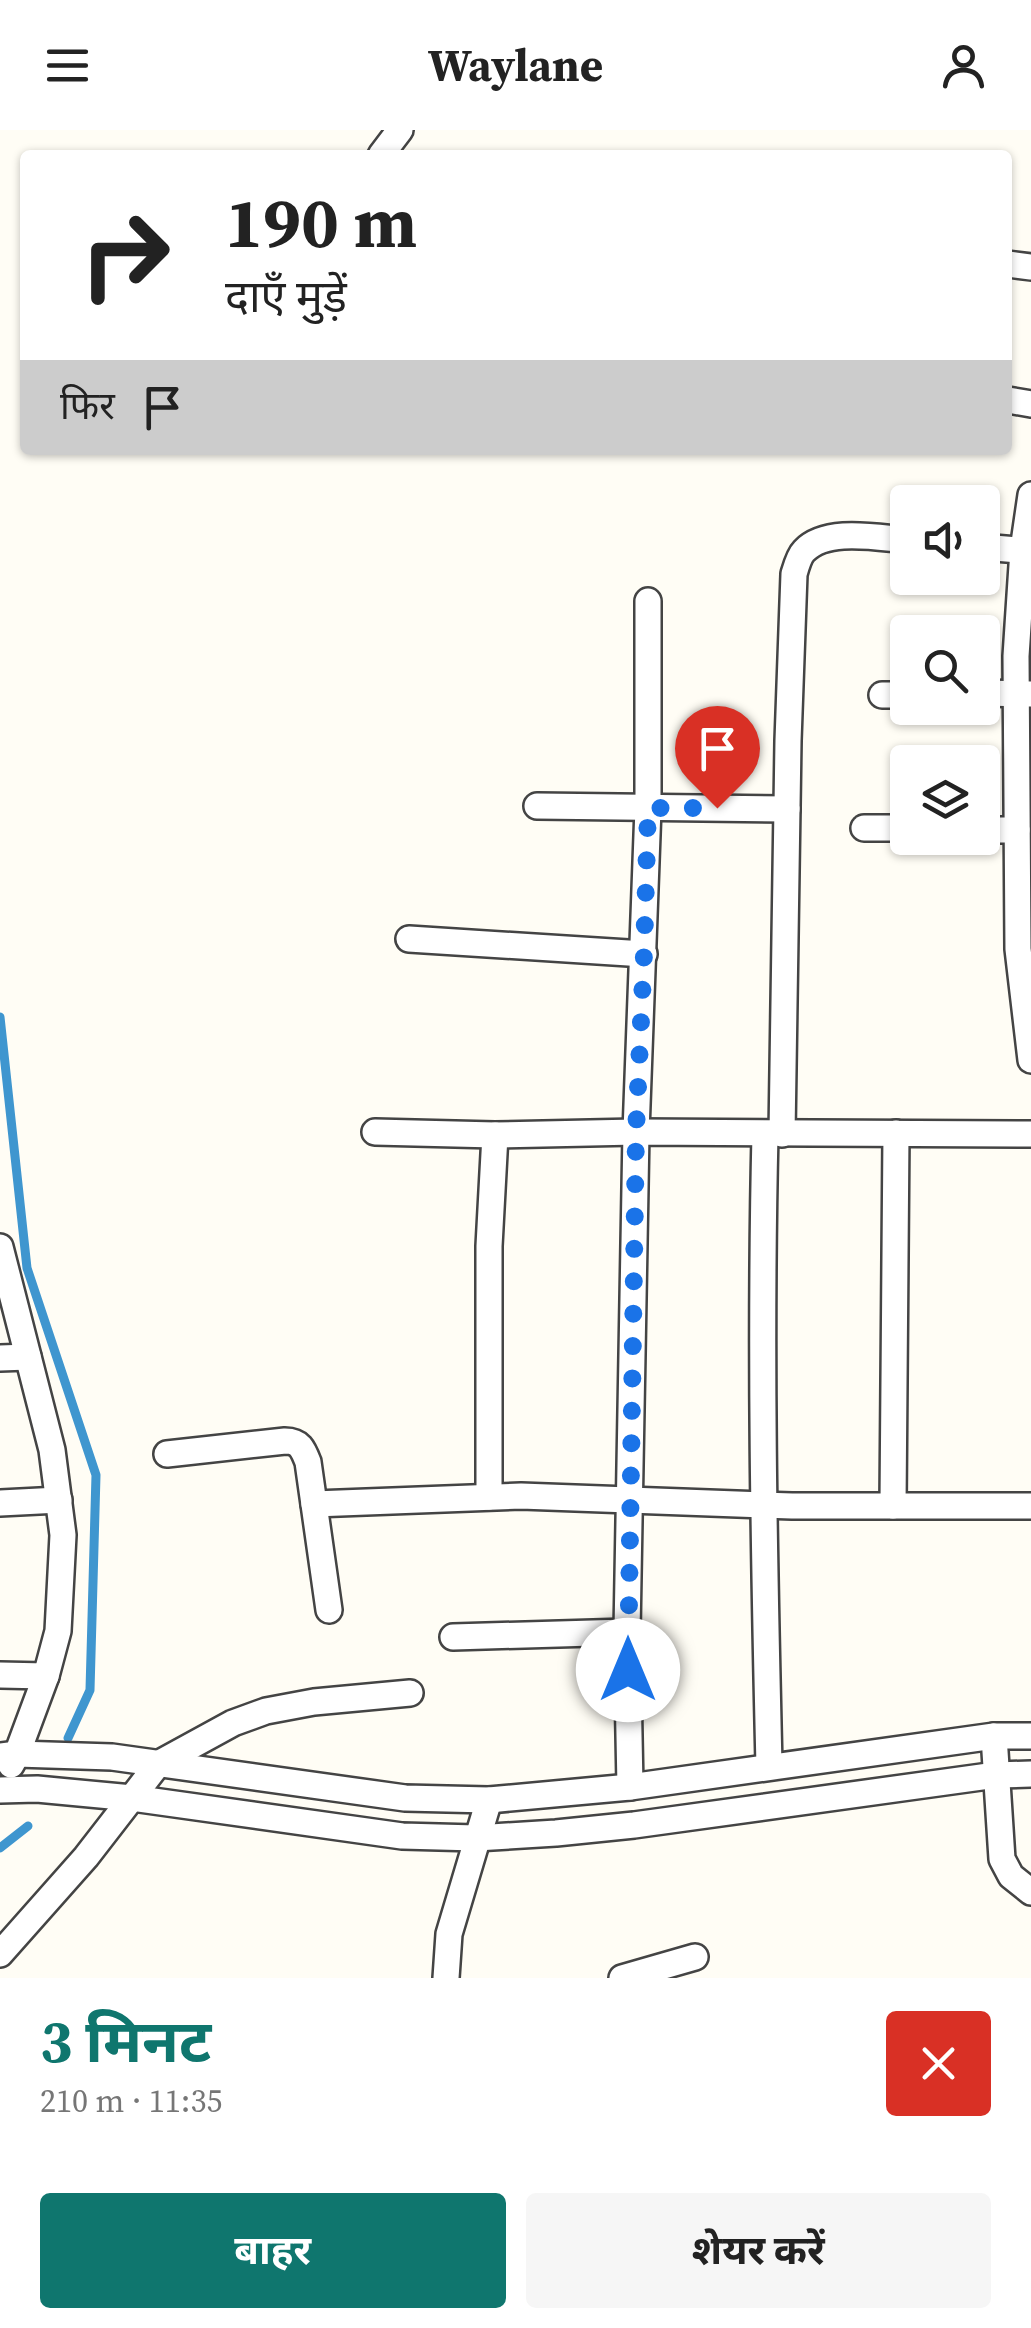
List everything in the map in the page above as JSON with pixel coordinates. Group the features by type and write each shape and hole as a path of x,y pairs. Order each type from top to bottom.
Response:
{"street":[{"path":"385,150 400,130"},
{"path":"1031,494 1016,656 1023,693 1018,830 1024,880 1018,948 1031,1060"},
{"path":"769,1766 762,1504 762,1254 774,1134 794,574 803,552 824,540 849,535 890,538"},
{"path":"1000,549 1027,551"},
{"path":"630,1786 630,1500 636,1132 648,808 648,601"},
{"path":"538,806 787,809"},
{"path":"864,828 890,828"},
{"path":"1000,830 1018,830"},
{"path":"409,939 644,954"},
{"path":"375,1132 1031,1134"},
{"path":"893,1506 896,1133"},
{"path":"489,1497 489,1246 495,1135"},
{"path":"0,1246 52,1450 64,1535 58,1631 18,1755 0,1782"},
{"path":"0,1358 28,1357"},
{"path":"167,1454 295,1441 308,1462 329,1610"},
{"path":"314,1504 489,1497 1031,1506"},
{"path":"0,1502 59,1500"},
{"path":"453,1637 628,1632"},
{"path":"0,1675 46,1676"},
{"path":"0,1954 86,1857 119,1796 158,1764 266,1711 410,1693"},
{"path":"18,1755 112,1757 405,1798 489,1800 630,1786 994,1736 1031,1736"},
{"path":"994,1736 1002,1859 1011,1876 1031,1892"},
{"path":"0,1790 119,1796 402,1836 476,1838 556,1834 996,1774 1031,1774"},
{"path":"446,1978 449,1934 489,1800"},
{"path":"622,1978 694,1957"}],"waterway":[{"path":"0,1017 27,1268 96,1475 90,1690 68,1738"},
{"path":"0,1848 28,1826"}],"route":[{"path":"628,1670 636,1132 648,808 717,808"}]}
